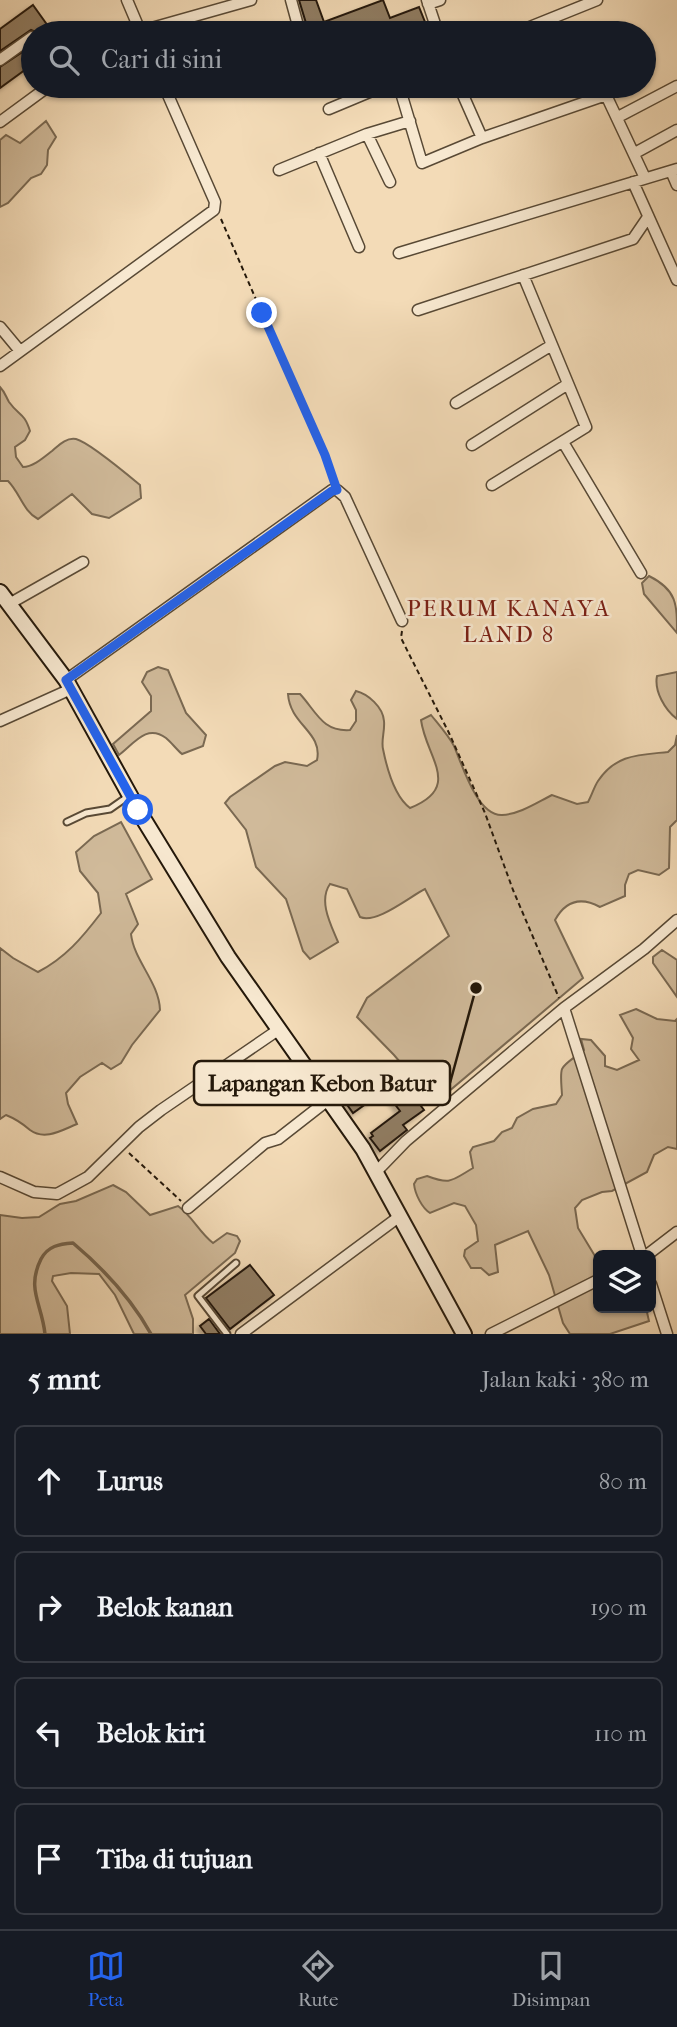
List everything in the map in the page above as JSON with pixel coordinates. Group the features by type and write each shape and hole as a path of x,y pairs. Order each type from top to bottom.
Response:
{"main road":[{"path":"4,598 69,685 130,795 228,957 363,1149 464,1334"}],"street":[{"path":"127,0 134,21"},
{"path":"177,21 251,0"},
{"path":"291,0 297,21"},
{"path":"434,21 428,2 440,0"},
{"path":"545,21 597,0"},
{"path":"0,60 21,45"},
{"path":"656,97 677,86"},
{"path":"0,122 33,98"},
{"path":"0,366 214,210 215,202 169,98"},
{"path":"328,109 355,98"},
{"path":"403,98 422,163 482,138 597,98"},
{"path":"464,98 482,138"},
{"path":"608,98 645,178"},
{"path":"618,117 654,98"},
{"path":"279,170 367,134 410,121"},
{"path":"635,153 677,130"},
{"path":"367,134 390,182"},
{"path":"319,153 359,247"},
{"path":"399,253 674,170 677,185"},
{"path":"633,182 677,280"},
{"path":"418,310 633,239 648,217"},
{"path":"492,485 586,427 523,275"},
{"path":"0,327 20,351"},
{"path":"456,403 552,345"},
{"path":"472,445 568,384"},
{"path":"563,442 641,573"},
{"path":"0,721 69,685 211,575 332,491 337,490 345,497 402,621"},
{"path":"4,598 83,562"},
{"path":"376,1172 406,1141 564,1008 645,949 677,920"},
{"path":"564,1008 642,1250"},
{"path":"0,1177 34,1192 57,1194 88,1177 139,1127 161,1110 278,1030"},
{"path":"188,1208 265,1143 278,1139 328,1100"},
{"path":"240,1334 400,1216"},
{"path":"651,1250 677,1232"},
{"path":"491,1334 593,1283"},
{"path":"656,1300 667,1334"}],"lane":[{"path":"66,822 86,813 110,810 130,795"},
{"path":"227,1334 198,1296 236,1263"}],"path":[{"path":"214,210 221,220 278,348 325,455 337,490"},
{"path":"402,621 401,638 449,733 485,813 513,890 564,1008"},
{"path":"120,1145 188,1208"}],"shaded area":[{"path":"46,121 56,137 48,150 47,165 41,174 31,178 8,203 0,207 0,140 6,135 20,143"},
{"path":"0,387 9,402 26,420 30,431 25,440 15,447 16,457 23,467 38,462 60,444 76,439 98,452 140,485 141,498 109,518 92,514 72,494 38,519 33,516 8,481 0,481"},
{"path":"649,576 665,587 674,599 677,633 644,594 642,583"},
{"path":"158,667 168,670 186,713 206,735 203,746 182,754 166,738 152,733 140,737 119,755 113,744 151,711 151,696 142,682 147,672"},
{"path":"677,672 677,719 661,700 657,676"},
{"path":"356,691 370,698 381,711 384,721 383,746 389,773 395,789 410,808 426,800 435,791 438,781 421,720 431,715 454,746 478,798 493,813 502,815 522,810 552,795 577,804 588,802 598,781 612,766 629,758 668,752 675,745 677,735 677,820 670,827 669,868 659,875 638,870 629,874 625,896 600,907 580,902 563,909 555,920 583,978 435,1103 357,1017 367,998 449,936 425,889 393,909 367,918 360,917 347,889 330,884 325,905 338,942 310,959 303,951 286,899 256,867 246,830 225,803 275,766 285,762 307,766 317,760 315,742 294,713 288,694 300,694 326,724 340,730 350,730 356,721 356,710 351,700"},
{"path":"121,822 152,879 126,894 138,924 131,934 133,944 155,990 160,1010 121,1063 111,1069 102,1063 80,1077 66,1093 77,1124 42,1135 6,1115 0,1119 0,948 38,972 72,947 101,913 98,893 80,871 76,852 94,836"},
{"path":"662,950 677,960 677,997 653,963 653,957"},
{"path":"636,1009 657,1019 677,1019 677,1149 668,1147 654,1155 647,1172 612,1191 582,1200 575,1208 578,1228 593,1253 593,1313 647,1313 649,1321 610,1334 570,1334 563,1323 549,1275 528,1231 495,1245 498,1272 489,1275 481,1268 471,1268 464,1256 465,1250 478,1241 476,1225 465,1206 454,1203 430,1213 419,1200 414,1184 417,1179 427,1176 446,1181 460,1176 473,1168 470,1152 473,1147 494,1141 502,1132 512,1128 517,1118 533,1109 556,1104 562,1095 562,1068 584,1050 581,1039 591,1040 605,1056 605,1066 617,1070 639,1060 631,1049 633,1038 620,1015"},
{"path":"113,1185 126,1192 150,1215 178,1206 213,1243 227,1233 237,1236 240,1241 235,1253 185,1295 193,1319 193,1334 134,1334 115,1295 99,1274 71,1273 53,1276 52,1281 67,1306 70,1334 0,1334 0,1215 39,1217 60,1204 76,1201"}],"building":[{"path":"299,0 316,0 324,21 305,21"},
{"path":"383,0 390,18 419,7 425,21 327,21"},
{"path":"33,5 44,21 21,21 21,37 0,51 0,29"},
{"path":"21,53 21,73 0,88 0,67"},
{"path":"380,1071 391,1086 353,1113 343,1099"},
{"path":"400,1078 424,1110 403,1125 407,1130 380,1151 370,1138 373,1136 371,1133 400,1111 384,1090"},
{"path":"250,1265 274,1295 230,1329 206,1298"},
{"path":"209,1319 220,1334 206,1334 200,1326"}],"waterway":[{"path":"45,1334 36,1296 37,1270 41,1259 51,1248 73,1243 117,1285 151,1334"}],"place":[{"name":"Lapangan Kebon Batur","path":"476,988"}],"district":[{"name":"PERUM KANAYA LAND 8","path":"509,621"}],"route":[{"path":"138,810 66,680 211,575 337,490 325,455 262,313"}]}
